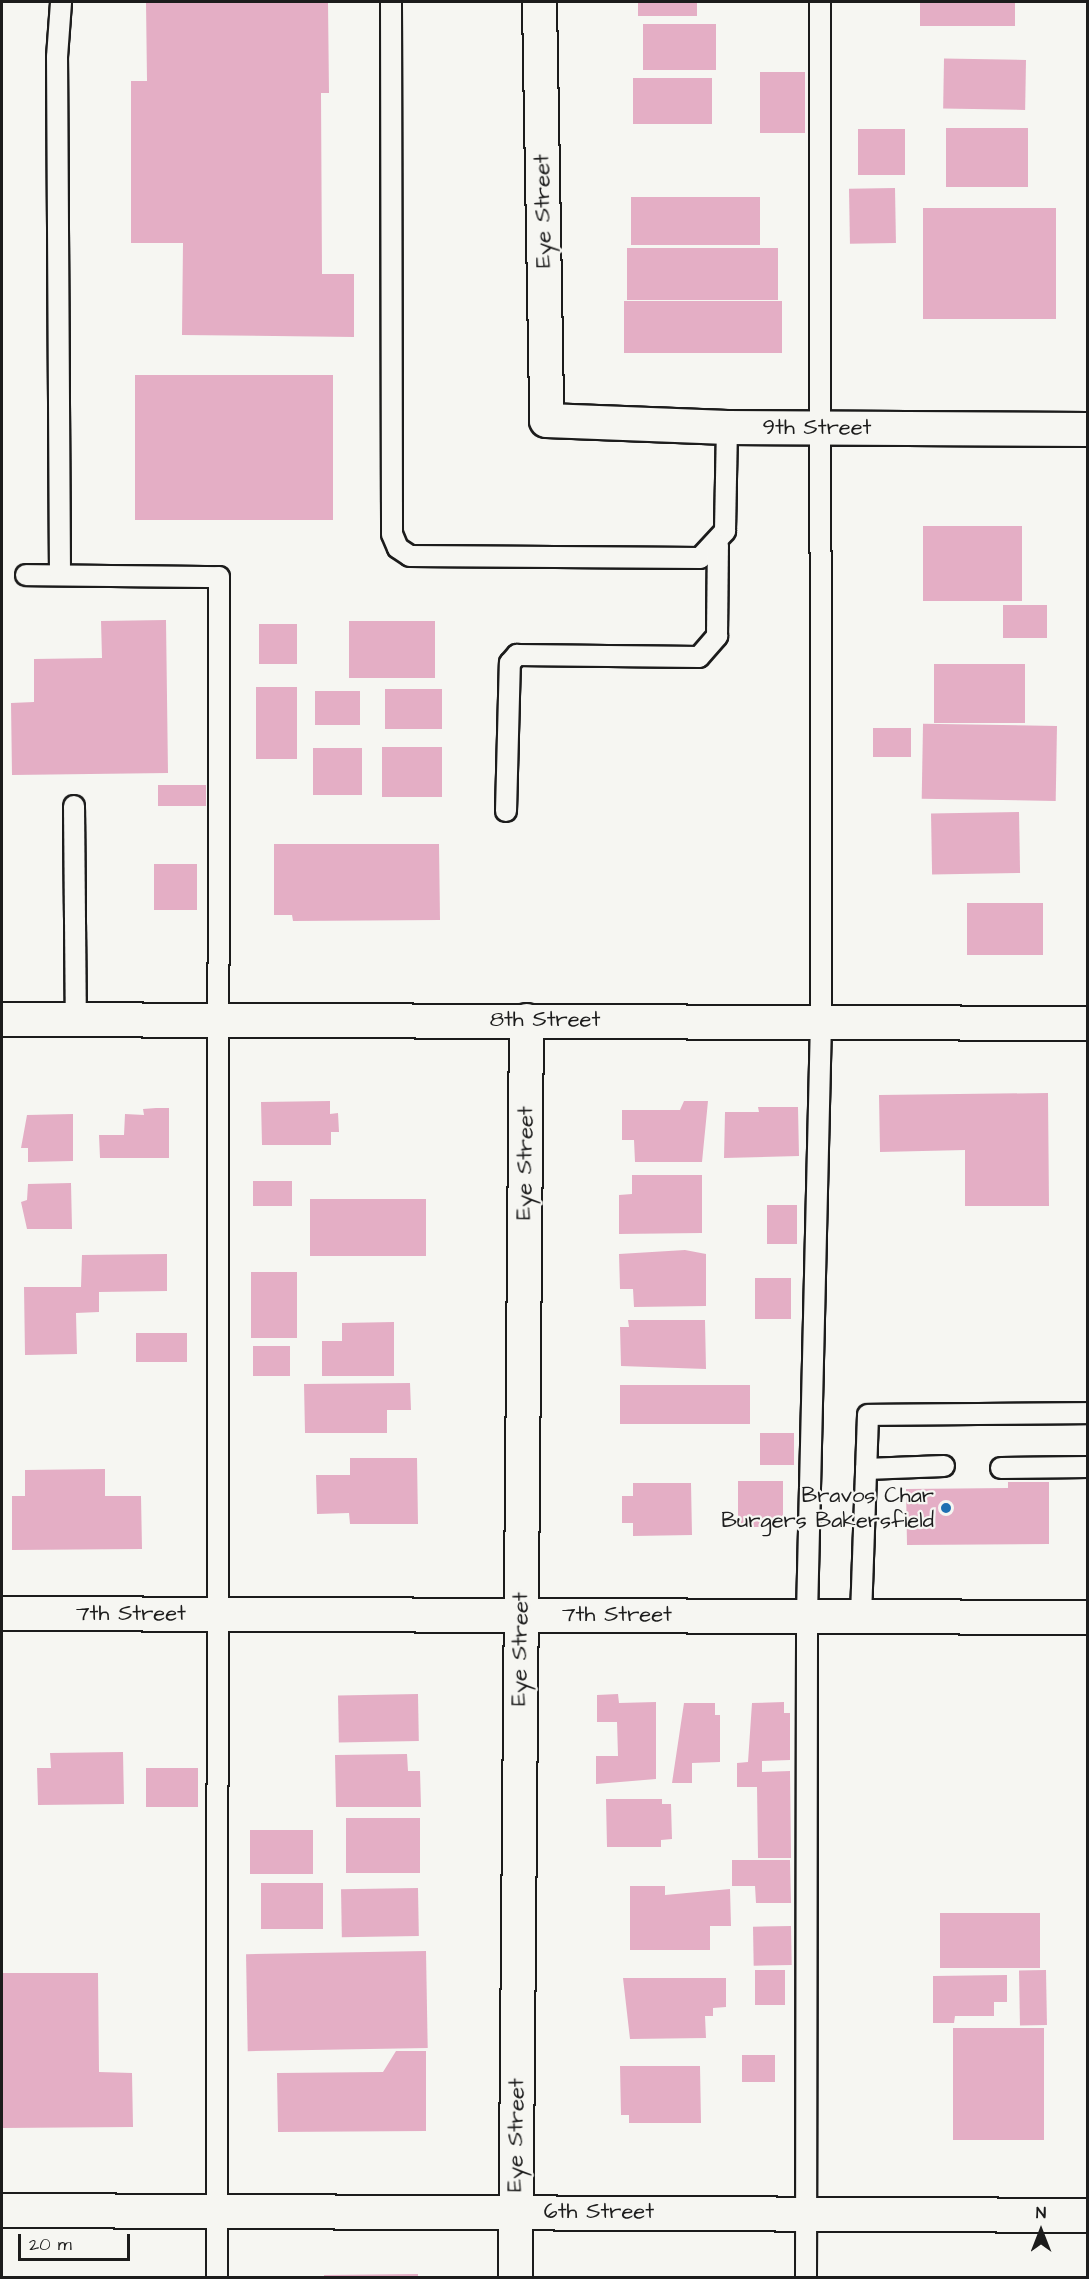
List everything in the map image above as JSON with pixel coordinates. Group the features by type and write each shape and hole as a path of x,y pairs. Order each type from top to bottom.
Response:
{"street":[{"name":"Eye Street","path":"539,2 546,420"},
{"name":"9th Street","path":"546,420 728,428 1088,429"},
{"name":"8th Street","path":"2,1019 1088,1023"},
{"name":"Eye Street","path":"515,2277 526,1020"},
{"name":"7th Street","path":"2,1613 1088,1617"},
{"name":"6th Street","path":"2,2210 1088,2215"}],"lane":[{"path":"60,575 57,57 61,2"},
{"path":"391,2 392,534 410,556 700,558 718,545"},
{"path":"806,2277 807,1615 821,1022 818,428 820,2"},
{"path":"506,811 510,663 518,655 699,657 717,636 718,545 725,531 728,428"},
{"path":"26,575 219,577 215,1019 217,2277"},
{"path":"74,806 76,1019"},
{"path":"861,1616 868,1415 1088,1413"},
{"path":"866,1469 944,1466"},
{"path":"1001,1468 1088,1467"}],"building":[{"path":"146,2 328,2 329,93 321,93 322,274 354,274 354,337 182,335 183,243 131,243 131,81 147,81"},
{"path":"638,2 697,2 697,16 638,16"},
{"path":"920,2 1015,2 1015,26 920,26"},
{"path":"643,24 716,24 716,70 643,70"},
{"path":"944,59 1026,60 1025,110 943,109"},
{"path":"760,72 805,72 805,133 760,133"},
{"path":"633,78 712,78 712,124 633,124"},
{"path":"946,128 1028,128 1028,187 946,187"},
{"path":"858,129 905,129 905,175 858,175"},
{"path":"895,188 896,243 850,244 849,189"},
{"path":"631,197 760,197 760,245 631,245"},
{"path":"923,208 1056,208 1056,319 923,319"},
{"path":"627,248 778,248 778,300 627,300"},
{"path":"624,301 782,301 782,353 624,353"},
{"path":"135,375 333,375 333,520 135,520"},
{"path":"923,526 1022,526 1022,601 923,601"},
{"path":"1003,605 1047,605 1047,638 1003,638"},
{"path":"166,620 168,773 12,775 11,703 34,702 34,659 102,658 101,621"},
{"path":"349,621 435,621 435,678 349,678"},
{"path":"259,624 297,624 297,664 259,664"},
{"path":"934,664 1025,664 1025,723 934,723"},
{"path":"256,687 297,687 297,759 256,759"},
{"path":"385,689 442,689 442,729 385,729"},
{"path":"315,691 360,691 360,725 315,725"},
{"path":"923,724 1057,726 1056,801 922,799"},
{"path":"873,728 911,728 911,757 873,757"},
{"path":"382,747 442,747 442,797 382,797"},
{"path":"313,748 362,748 362,795 313,795"},
{"path":"158,785 206,785 206,806 158,806"},
{"path":"1019,812 1020,873 932,875 931,814"},
{"path":"274,844 439,844 440,920 293,921 292,915 274,915"},
{"path":"154,864 197,864 197,910 154,910"},
{"path":"967,903 1043,903 1043,955 967,955"},
{"path":"1048,1093 1049,1206 965,1206 965,1150 880,1152 879,1095"},
{"path":"330,1101 330,1114 338,1113 339,1132 331,1132 331,1145 262,1145 261,1102"},
{"path":"684,1101 708,1101 702,1162 635,1162 634,1140 622,1140 622,1110 680,1110"},
{"path":"758,1107 798,1107 799,1156 724,1158 725,1112 759,1112"},
{"path":"169,1108 169,1158 100,1158 99,1135 124,1135 125,1114 144,1115 143,1109"},
{"path":"73,1114 73,1161 28,1162 28,1148 21,1148 27,1115"},
{"path":"632,1175 702,1175 702,1233 619,1234 619,1195 632,1194"},
{"path":"253,1181 292,1181 292,1206 253,1206"},
{"path":"71,1183 72,1229 27,1229 21,1202 27,1200 28,1184"},
{"path":"310,1199 426,1199 426,1256 310,1256"},
{"path":"767,1205 797,1205 797,1244 767,1244"},
{"path":"685,1250 706,1254 706,1306 634,1307 633,1289 620,1289 619,1254"},
{"path":"167,1254 167,1291 99,1292 99,1312 76,1313 77,1354 25,1355 24,1287 81,1287 82,1255"},
{"path":"251,1272 297,1272 297,1338 251,1338"},
{"path":"755,1278 791,1278 791,1319 755,1319"},
{"path":"628,1320 705,1320 706,1369 621,1366 620,1327 629,1327"},
{"path":"394,1322 394,1376 322,1376 322,1341 342,1341 342,1323"},
{"path":"136,1333 187,1333 187,1362 136,1362"},
{"path":"253,1346 290,1346 290,1376 253,1376"},
{"path":"410,1383 411,1410 387,1410 387,1433 305,1433 304,1384"},
{"path":"620,1385 750,1385 750,1424 620,1424"},
{"path":"760,1433 794,1433 794,1465 760,1465"},
{"path":"350,1458 417,1458 418,1524 350,1524 349,1513 317,1514 316,1475 350,1475"},
{"path":"105,1469 105,1496 141,1496 142,1549 12,1550 12,1496 25,1496 25,1470"},
{"path":"738,1481 783,1481 783,1527 738,1527"},
{"path":"1008,1482 1049,1482 1049,1544 907,1545 906,1489 1008,1488"},
{"path":"633,1483 691,1483 692,1535 633,1536 633,1523 622,1523 622,1496 633,1496"},
{"path":"418,1694 419,1741 339,1742 338,1695"},
{"path":"618,1694 619,1703 656,1702 656,1779 596,1784 596,1756 618,1756 617,1722 597,1722 597,1695"},
{"path":"784,1702 784,1713 790,1713 790,1760 762,1761 762,1772 790,1771 791,1858 758,1858 757,1787 737,1787 737,1763 748,1762 752,1703"},
{"path":"684,1703 715,1703 715,1715 720,1715 720,1762 692,1763 692,1783 672,1783"},
{"path":"123,1752 124,1804 38,1805 37,1768 51,1768 50,1753"},
{"path":"407,1754 408,1771 420,1771 421,1807 336,1807 335,1755"},
{"path":"146,1768 198,1768 198,1807 146,1807"},
{"path":"606,1799 662,1799 662,1804 671,1804 672,1839 661,1840 661,1847 607,1847"},
{"path":"346,1818 420,1818 420,1873 346,1873"},
{"path":"250,1830 313,1830 313,1874 250,1874"},
{"path":"732,1860 790,1860 791,1903 756,1903 755,1886 732,1886"},
{"path":"261,1883 323,1883 323,1929 261,1929"},
{"path":"630,1886 665,1886 665,1895 730,1889 731,1926 710,1926 710,1950 630,1950"},
{"path":"418,1888 419,1936 342,1937 341,1889"},
{"path":"940,1913 1040,1913 1040,1968 940,1968"},
{"path":"791,1926 792,1965 754,1966 753,1927"},
{"path":"426,1951 428,2048 248,2051 246,1954"},
{"path":"755,1970 785,1970 785,2005 755,2005"},
{"path":"1019,1970 1046,1970 1047,2025 1020,2025"},
{"path":"2,1973 98,1973 99,2072 132,2073 133,2127 2,2128"},
{"path":"1007,1975 1007,2002 994,2002 994,2016 955,2016 954,2023 933,2023 933,1976"},
{"path":"623,1978 726,1978 726,2007 713,2008 713,2016 705,2016 706,2038 630,2039"},
{"path":"953,2028 1044,2028 1044,2140 953,2140"},
{"path":"396,2051 426,2051 426,2131 278,2132 277,2073 383,2072"},
{"path":"742,2055 775,2055 775,2082 742,2082"},
{"path":"620,2066 700,2066 701,2123 629,2123 629,2115 621,2115"},
{"path":"418,2274 418,2278 324,2278 324,2275"}],"place":[{"name":"Bravos Char Burgers Bakersfield","path":"946,1508"}]}
